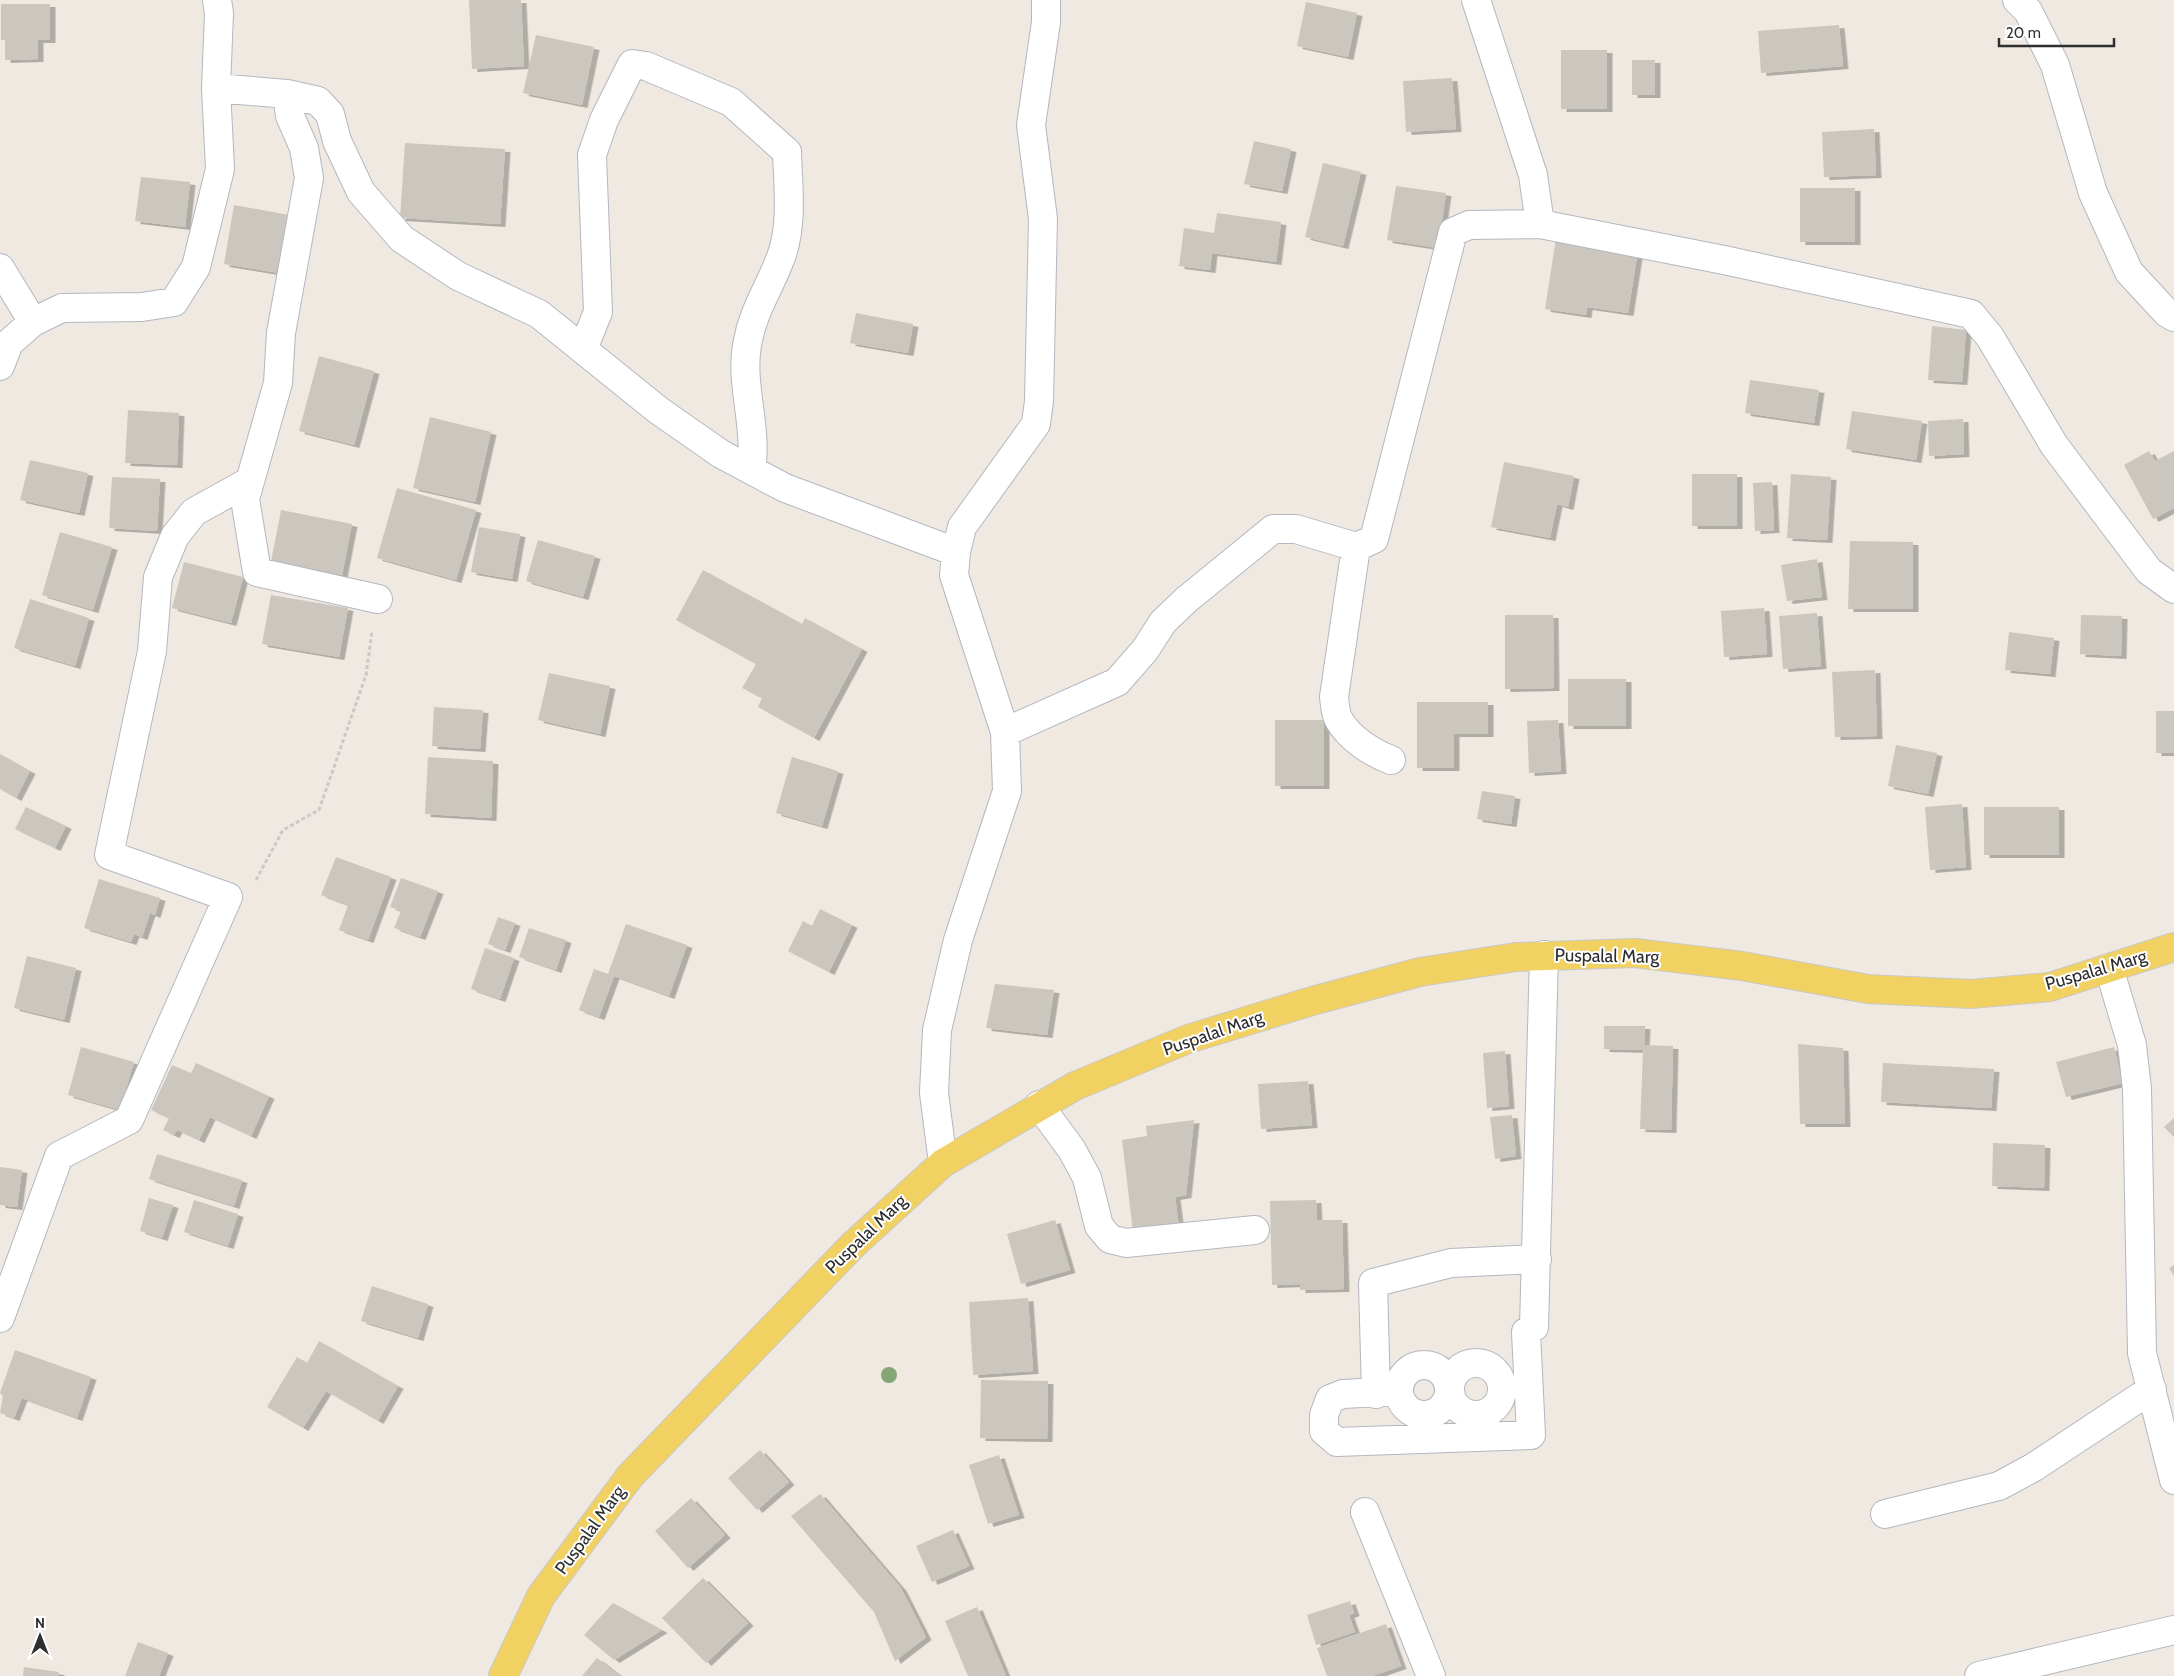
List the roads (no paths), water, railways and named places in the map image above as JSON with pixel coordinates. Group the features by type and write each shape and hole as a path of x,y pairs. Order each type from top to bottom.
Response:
{"main road":[{"name":"Puspalal Marg","path":"503,1676 541,1596 630,1476 853,1245 943,1163 1039,1105 1075,1086 1188,1039 1312,1001 1420,972 1544,954 1635,953 1742,966 1868,989 1972,994 2050,987 2174,947"}],"street":[{"path":"0,366 9,343 33,322 62,308 142,306 174,302 196,267 220,169 216,88 219,13 217,0"},
{"path":"943,1163 934,1093 937,1030 958,940 1007,791 1004,732 954,575 956,552 962,528 1036,424 1039,401 1043,220 1031,125 1046,22 1046,0"},
{"path":"1476,0 1533,175 1540,224"},
{"path":"2017,0 2028,11 2055,65 2093,192 2129,272 2167,313 2174,317"},
{"path":"583,349 598,312 592,155 604,120 632,64 646,66 731,102 788,152 789,220 781,256 754,314 746,348 754,450 751,470"},
{"path":"216,88 287,94 318,101 330,114 337,141 361,192 402,239 458,276 539,314 658,410 721,454 785,488 956,552"},
{"path":"287,94 290,116 304,148 309,178 282,333 278,383 245,499 257,572 378,598"},
{"path":"1004,732 1117,682 1145,650 1169,617 1273,529 1296,529 1356,547 1374,539 1453,232 1469,225 1540,224 1724,260 1971,314 1990,337 2054,446 2149,571 2174,589"},
{"path":"0,268 33,322"},
{"path":"0,1318 59,1156 129,1120 228,897 109,855 150,660 158,577 175,536 194,512 250,481"},
{"path":"1356,547 1334,697 1338,719 1348,732 1374,754 1391,760"},
{"path":"1387,1393 1402,1376 1415,1366 1423,1365 1431,1366 1444,1375 1449,1389 1444,1405 1429,1415 1412,1412 1387,1393 1343,1394 1330,1399 1324,1415 1324,1431 1337,1442 1531,1435 1526,1332 1534,1327 1544,954"},
{"path":"2109,968 2132,1046 2137,1089 2142,1353 2174,1480"},
{"path":"1039,1105 1076,1157 1087,1178 1099,1226 1110,1239 1126,1243 1255,1230"},
{"path":"1387,1393 1373,1283 1451,1263 1537,1259"},
{"path":"1885,1514 1999,1486 2034,1467 2152,1389"},
{"path":"1365,1512 1431,1676"},
{"path":"1979,1676 2174,1630"}]}
